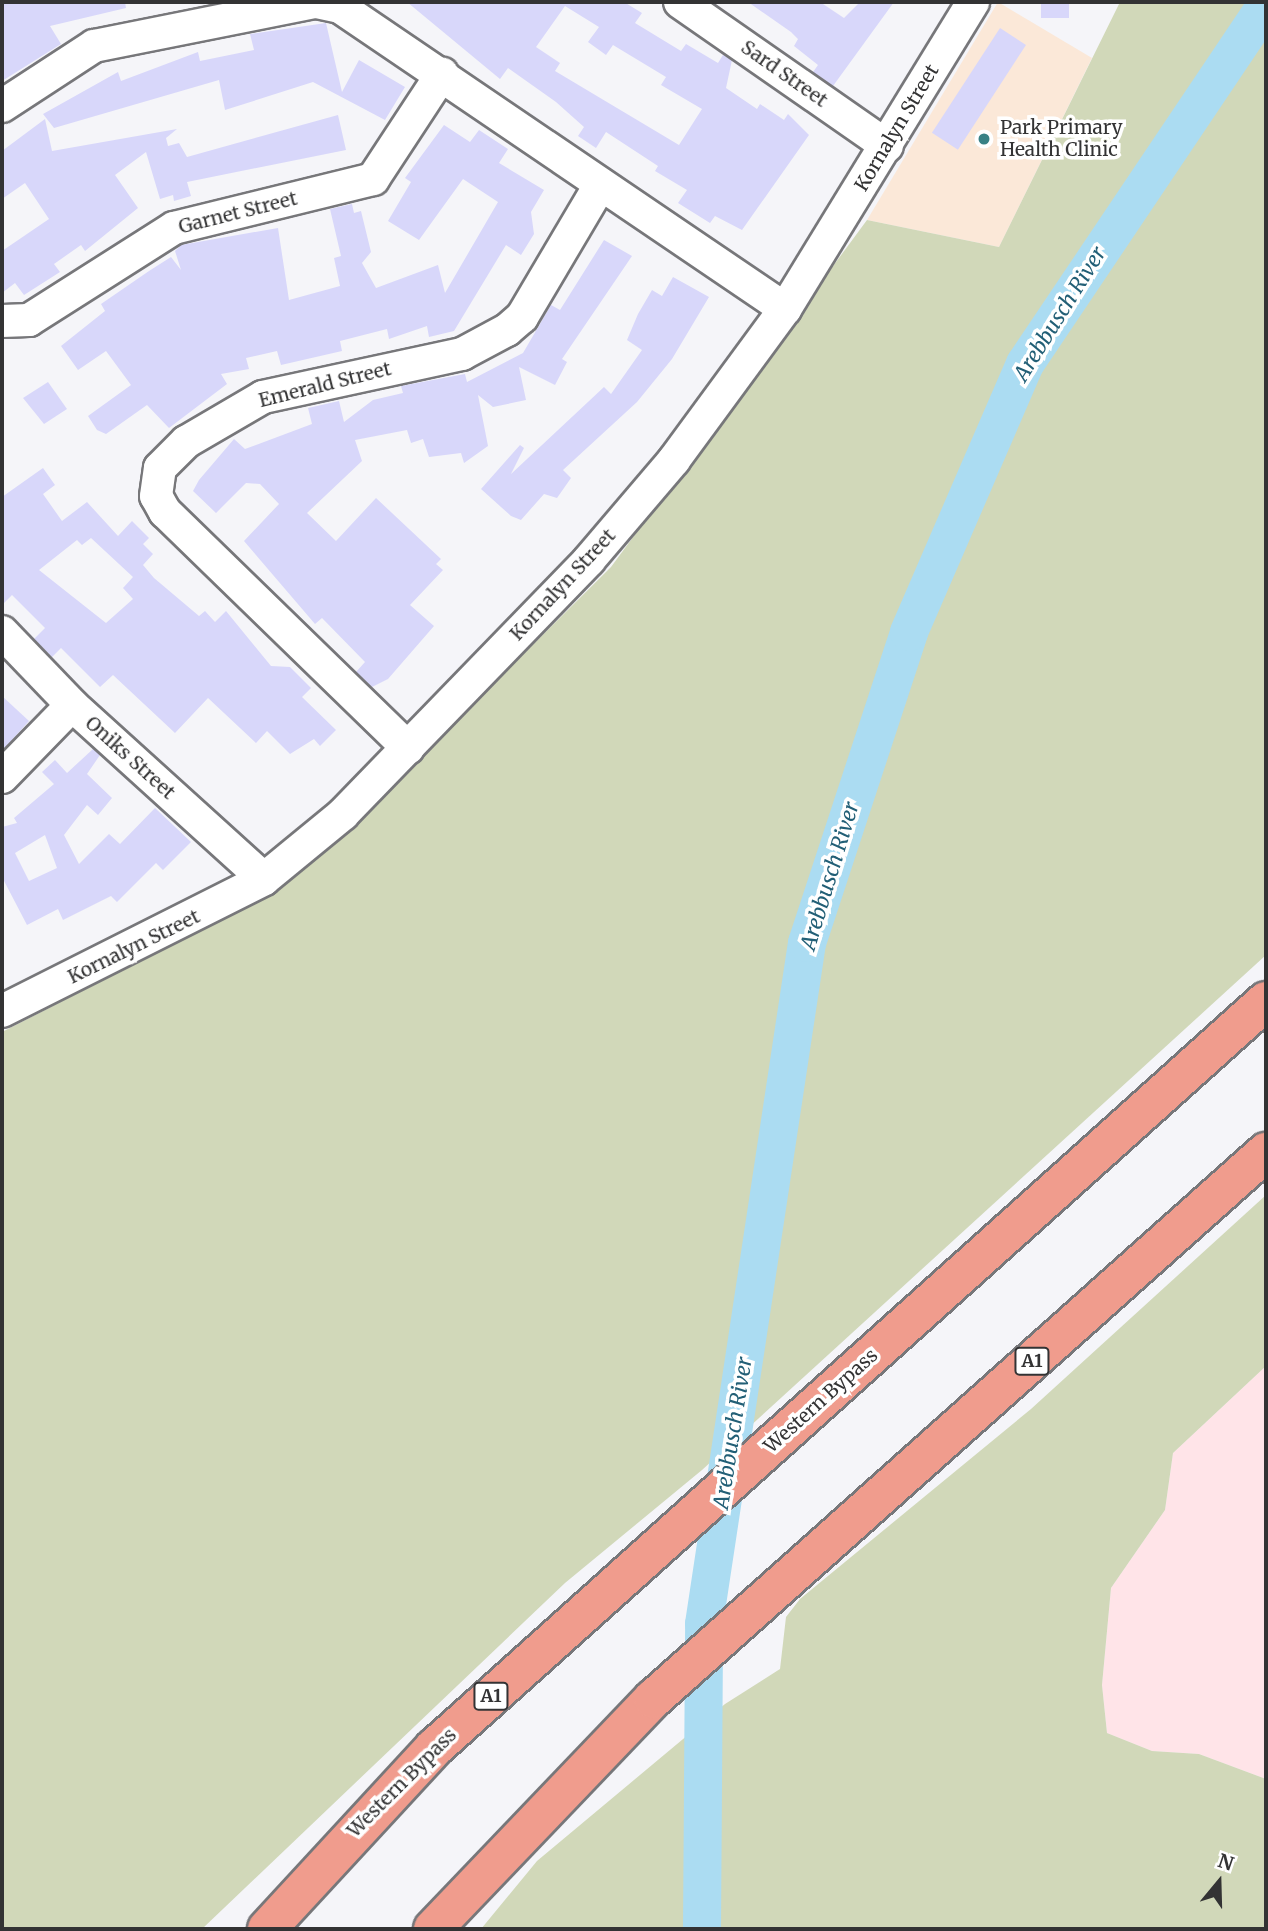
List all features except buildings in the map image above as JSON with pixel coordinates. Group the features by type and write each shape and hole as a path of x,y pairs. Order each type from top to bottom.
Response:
{"highway":[{"name":"Western Bypass","path":"267,1929 320,1867 435,1748 1266,1001"},
{"name":"A1","path":"433,1929 653,1699 1266,1152"},
{"path":"446,1929 531,1827"},
{"path":"255,1929 320,1867"}],"street":[{"path":"2,106 94,46 315,2 340,7 785,309"},
{"name":"Sard Street","path":"680,2 887,146"},
{"name":"Kornalyn Street","path":"2,1011 264,878 343,814 408,748 597,551 674,460 785,309 973,2"},
{"name":"Garnet Street","path":"2,321 29,320 174,228 373,179 442,74"},
{"name":"Emerald Street","path":"408,748 165,512 156,496 160,468 186,442 263,397 462,354 507,330 522,317 600,185"},
{"name":"Oniks Street","path":"2,632 72,705 264,878"},
{"path":"2,777 72,705"}],"shaded area":[{"name":"Park Primary Health Clinic","path":"998,2 1092,58 999,247 867,220"},
{"path":"1266,1366 1266,1779 1199,1754 1152,1751 1107,1733 1102,1685 1111,1588 1165,1510 1173,1453"}],"green space":[{"path":"1120,2 1266,2 1266,955 702,1470 565,1583 202,1929 2,1929 2,1032 260,900 343,834 611,567 867,220 999,247"},
{"path":"1266,1195 1266,1366 1173,1453 1165,1510 1111,1588 1102,1685 1107,1733 1152,1751 1199,1754 1266,1779 1266,1929 481,1929 537,1861 725,1704 780,1669 786,1617 800,1599 1031,1409"}],"waterway":[{"name":"Arebbusch River","path":"702,1929 704,1624 807,943 909,632 1025,364 1266,5"}],"place":[{"name":"Park Primary Health Clinic","path":"984,139"}]}
